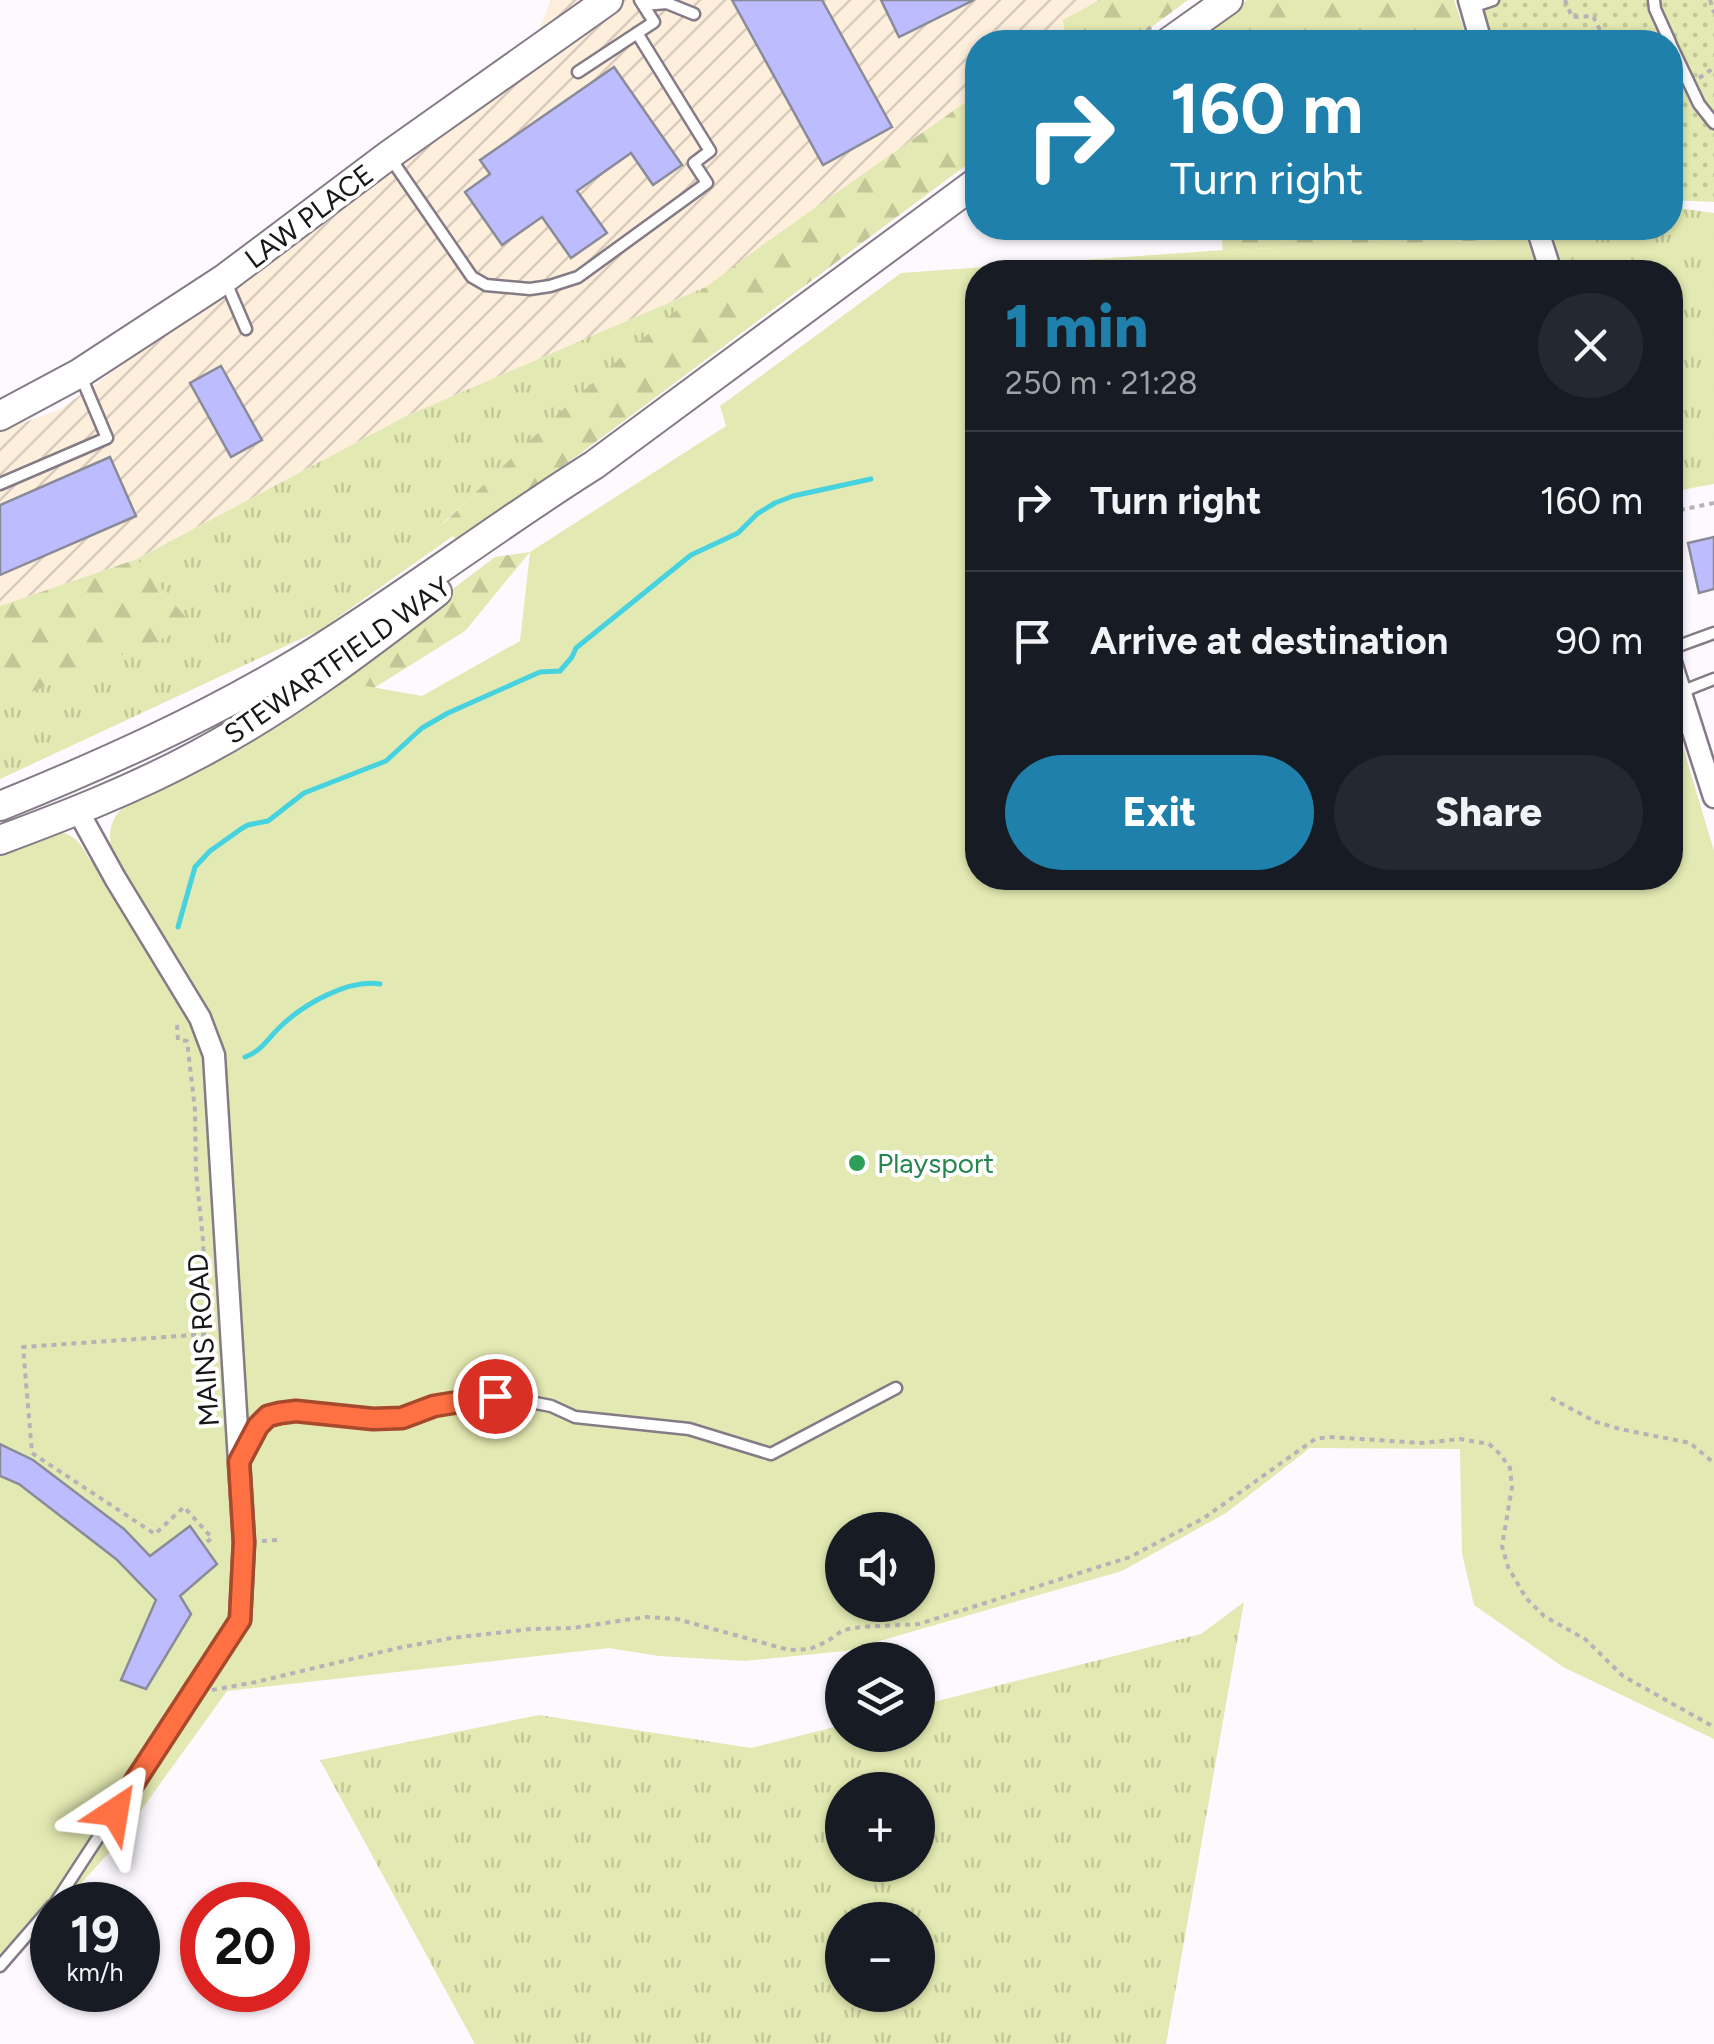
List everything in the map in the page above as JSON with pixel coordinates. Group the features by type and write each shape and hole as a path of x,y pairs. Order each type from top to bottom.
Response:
{"street":[{"name":"LAW PLACE","path":"0,416 80,373 224,279 388,156 608,0"},
{"path":"1185,30 1228,0"},
{"path":"1470,4 1478,30"},
{"name":"STEWARTFIELD WAY","path":"0,840 78,811 196,756 304,690 494,548 594,464 965,190"},
{"name":"STEWARTFIELD WAY","path":"0,806 124,754 301,661 594,464"},
{"path":"1683,701 1714,798"},
{"name":"MAINS ROAD","path":"78,811 200,1018 214,1055 244,1542 240,1620"}],"lane":[{"path":"1470,4 1493,0"},
{"path":"1654,0 1664,30"},
{"path":"641,2 667,3 694,14"},
{"path":"578,72 654,22 641,2"},
{"path":"388,156 472,277 486,285 530,289 578,278 707,183 694,163 710,151 636,34"},
{"path":"1683,70 1714,124"},
{"path":"224,279 246,329"},
{"path":"0,484 107,438 80,373"},
{"path":"1683,644 1714,632"},
{"path":"1683,691 1714,680"},
{"path":"239,1462 258,1426 268,1416 296,1411 402,1418 434,1406 495,1396 551,1406 576,1417 689,1429 771,1454 896,1388"},
{"name":"MAINS ROAD","path":"69,1882 240,1620"},
{"name":"MAINS ROAD","path":"0,1966 30,1932"}],"path":[{"path":"1566,0 1572,17 1594,16 1600,30"},
{"path":"1710,0 1714,13"},
{"path":"1683,509 1714,503"},
{"path":"177,1025 178,1040 186,1040 195,1110 208,1334 23,1347 32,1453 156,1534 184,1507 212,1538 203,1544"},
{"path":"1551,1398 1620,1430 1690,1443 1714,1463"},
{"path":"192,1694 452,1638 646,1617 677,1619 790,1650 810,1649 844,1630 881,1624 919,1624 1130,1558 1204,1518 1314,1440 1329,1437 1422,1443 1460,1439 1489,1444 1510,1468 1512,1486 1502,1546 1508,1567 1526,1598 1544,1616 1586,1640 1623,1676 1714,1728"}],"shaded area":[{"path":"551,0 1123,0 1077,30 965,30 965,107 710,285 406,416 137,559 0,606 0,431 61,409 519,78"}],"green space":[{"path":"1100,0 1188,0 1147,30 1064,30 1063,20"},
{"path":"1247,0 1454,0 1464,30 1206,30"},
{"path":"1479,0 1714,0 1714,202 1683,201 1683,30 1488,30"},
{"path":"965,103 965,166 457,541 443,524 640,341 743,260"},
{"path":"1683,209 1714,213 1714,484 1683,490 1683,260 1559,260 1553,240 1683,240"},
{"path":"1222,240 1499,240 1223,250"},
{"name":"Playsport","path":"1527,240 1534,260 1083,260 1223,250"},
{"name":"Playsport","path":"965,268 965,890 1683,890 1683,747 1714,851 1714,1739 1563,1667 1474,1605 1462,1553 1460,1449 1310,1448 1226,1513 1122,1571 876,1642 825,1642 825,1653 744,1661 659,1656 609,1648 227,1691 116,1845 82,1882 30,1882 30,1939 0,1972 0,849 39,834 58,832 76,840 90,860 111,851 113,822 131,800 332,680 422,696 520,641 530,552 726,426 720,406 901,273"},
{"path":"710,285 634,346 443,523 453,536 320,630 0,779 0,705 192,626 137,559 406,416"},
{"path":"530,552 465,631 374,688 332,680 495,557"},
{"path":"137,559 193,626 0,705 0,606"},
{"path":"1244,1602 1166,2044 475,2044 320,1760 539,1715 751,1748 825,1729 825,1752 935,1752 935,1702 1201,1634"}],"building":[{"path":"732,0 822,0 892,127 823,165"},
{"path":"881,0 974,0 899,37"},
{"path":"614,67 682,165 653,185 631,153 577,191 607,233 571,258 542,217 502,245 465,192 490,174 480,160"},
{"path":"221,366 262,440 231,457 190,383"},
{"path":"110,457 136,516 0,575 0,505"},
{"path":"1714,537 1714,589 1699,593 1688,543"},
{"path":"0,1444 33,1460 124,1529 150,1556 190,1526 217,1564 180,1596 191,1614 146,1689 121,1680 156,1600 116,1559 19,1484 0,1476"}],"waterway":[{"path":"178,927 195,867 241,829 268,821 304,793 386,761 422,728 448,713 540,672 560,671 576,648 691,555 738,533 775,503 871,479"},
{"path":"245,1057 314,1002 354,985 380,984"}],"place":[{"name":"Playsport","path":"857,1163"}],"route":[{"path":"115,1812 240,1620 244,1542 239,1462 258,1426 268,1416 296,1411 402,1418 434,1406 495,1396"}]}
